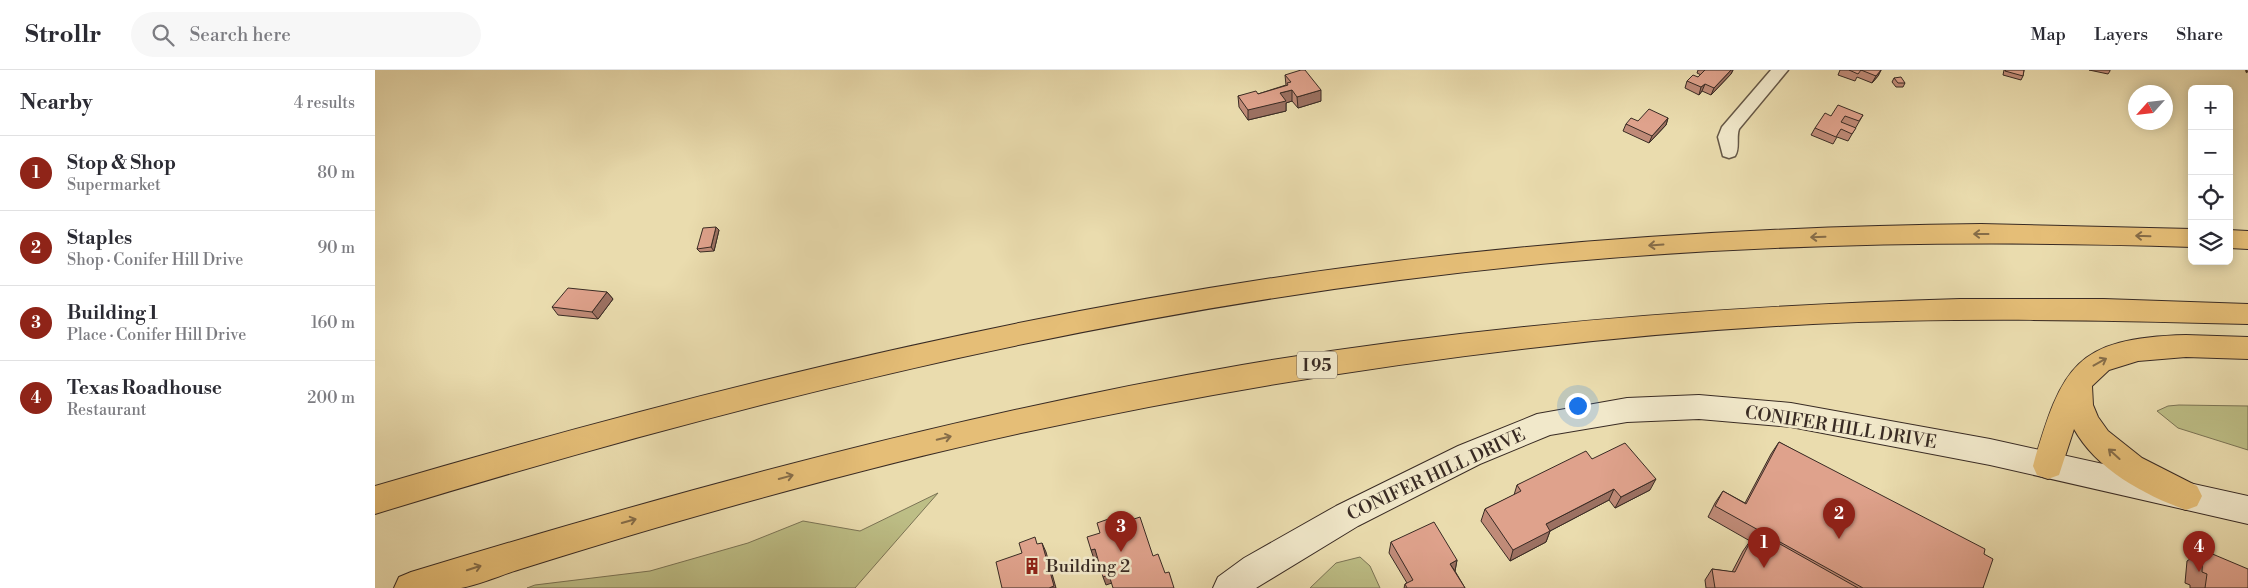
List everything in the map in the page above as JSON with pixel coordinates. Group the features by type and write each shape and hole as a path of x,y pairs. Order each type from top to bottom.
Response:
{"highway":[{"path":"375,500 653,420 883,362 1100,317 1327,280 1542,255 1790,238 1976,234 2188,238"},
{"path":"2233,240 2248,240"},
{"name":"I 95","path":"411,588 658,512 889,451 1104,403 1376,356 1626,327 1827,314 2049,309 2248,314"},
{"path":"2047,466 2065,412 2078,385 2093,366 2113,356 2135,350 2248,348"},
{"path":"2078,385 2077,394 2081,414 2106,447 2138,472 2186,496"}],"street":[{"path":"1729,152 1727,137 1731,127 1780,70"},
{"name":"CONIFER HILL DRIVE","path":"1230,588 1256,569 1347,516 1469,455 1547,423 1627,410 1699,407 1791,415 1990,452 2248,510"}],"path":[{"path":"2246,70 2248,74"}],"green space":[{"path":"2168,406 2248,406 2248,450 2178,428 2157,411"},
{"path":"938,493 855,588 527,588 535,585 650,571 748,543 803,521 860,531"},
{"path":"1360,557 1370,566 1380,588 1310,588 1336,563"}],"building":[{"path":"1305,70 1321,90 1297,97 1292,90 1280,93 1286,101 1248,110 1238,96 1256,91 1258,94 1288,85 1287,83 1291,82 1285,75"},
{"path":"1705,70 1731,70 1714,88 1705,84 1701,87 1687,81 1693,75 1698,77"},
{"path":"1849,70 1861,70 1858,74"},
{"path":"1861,70 1881,70 1876,76"},
{"path":"2024,70 2023,76 2005,71"},
{"path":"1901,77 1905,83 1898,83 1894,78"},
{"path":"1838,105 1863,115 1859,121 1845,116 1841,122 1856,128 1852,134 1841,129 1836,137 1815,128 1825,113 1831,116"},
{"path":"1649,109 1668,118 1652,136 1626,124 1631,118 1638,121"},
{"path":"716,227 711,247 697,249 703,228"},
{"path":"568,288 607,292 592,312 552,307"},
{"path":"1779,442 1985,549 1984,554 1993,559 1983,588 1863,588 1715,506 1723,491 1746,504"},
{"path":"1625,443 1656,479 1621,497 1614,489 1546,524 1550,531 1513,550 1485,509 1521,491 1517,485 1586,451 1592,459"},
{"path":"1123,514 1125,522 1140,517 1153,556 1158,554 1165,573 1169,572 1174,588 1113,588 1109,575 1103,577 1095,549 1091,550 1087,537 1100,533 1097,523"},
{"path":"1434,522 1457,560 1450,564 1465,588 1407,588 1405,584 1413,580 1391,542"},
{"path":"1764,535 1858,588 1715,588 1712,569 1735,572 1751,540 1759,545"},
{"name":"Building 2","path":"1035,537 1037,544 1042,543 1054,586 1049,588 1002,588 996,562 1022,553 1019,543"},
{"path":"2203,550 2248,569 2248,588 2205,588 2207,574 2202,572"}],"place":[{"name":"Staples","path":"1839,539"},
{"name":"Building 1","path":"1121,552"},
{"name":"Building 2","path":"1032,566"},
{"name":"Stop & Shop","path":"1764,568"},
{"name":"Texas Roadhouse","path":"2199,572"}]}
